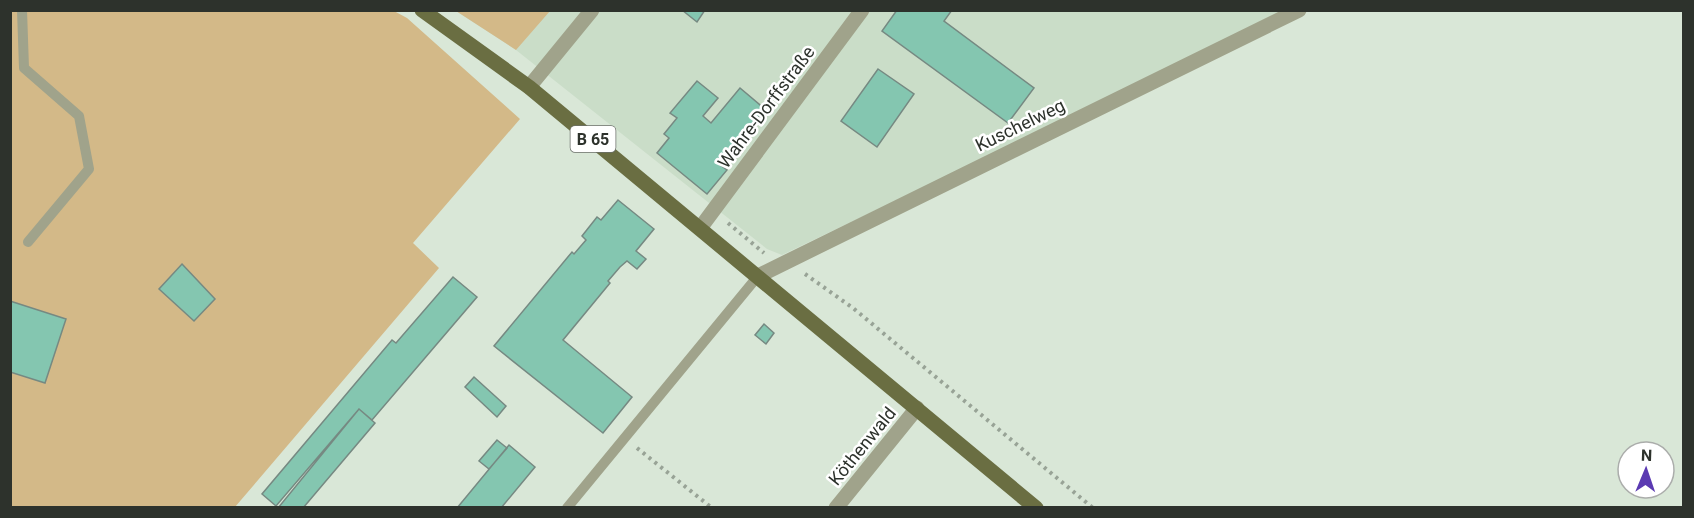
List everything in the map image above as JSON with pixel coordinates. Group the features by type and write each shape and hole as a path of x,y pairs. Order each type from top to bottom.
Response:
{"main road":[{"name":"B 65","path":"422,10 529,87 701,227 1036,507"}],"street":[{"path":"529,87 592,10"},
{"name":"Wahre-Dorffstraße","path":"701,227 862,10"},
{"name":"Kuschelweg","path":"758,276 1299,10"},
{"name":"Köthenwald","path":"836,507 917,408"}],"lane":[{"path":"22,10 24,68 79,116 89,169 28,242"},
{"path":"567,507 758,276"}],"path":[{"path":"786,261 854,308 1093,507"},
{"path":"623,437 712,507"}],"shaded area":[{"path":"10,11 394,11 407,18 520,119 413,243 439,268 235,507 11,507"},
{"path":"456,11 1292,11 782,255 767,249 516,50"},
{"path":"456,11 550,11 516,50"}],"building":[{"path":"682,10 705,10 697,22"},
{"path":"897,10 952,10 944,21 1034,88 1008,123 882,31"},
{"path":"878,69 914,94 877,147 841,121"},
{"path":"697,81 718,98 703,116 711,123 740,88 765,109 719,164 727,170 707,194 657,153 669,138 664,134 677,118 670,113"},
{"path":"618,200 654,229 636,251 646,259 637,269 627,261 620,267 608,281 610,283 563,340 632,397 603,433 494,346 572,252 574,254 586,240 582,236 597,217 601,220"},
{"path":"182,264 215,299 194,321 159,289"},
{"path":"453,277 477,297 372,420 359,409 276,506 262,494 392,340 396,343"},
{"path":"10,301 66,319 45,383 10,372"},
{"path":"764,324 774,333 766,344 755,335"},
{"path":"474,377 506,406 497,417 465,387"},
{"path":"359,409 375,423 303,508 278,508"},
{"path":"497,440 507,448 489,469 479,461"},
{"path":"509,445 535,467 501,508 457,508"}]}
